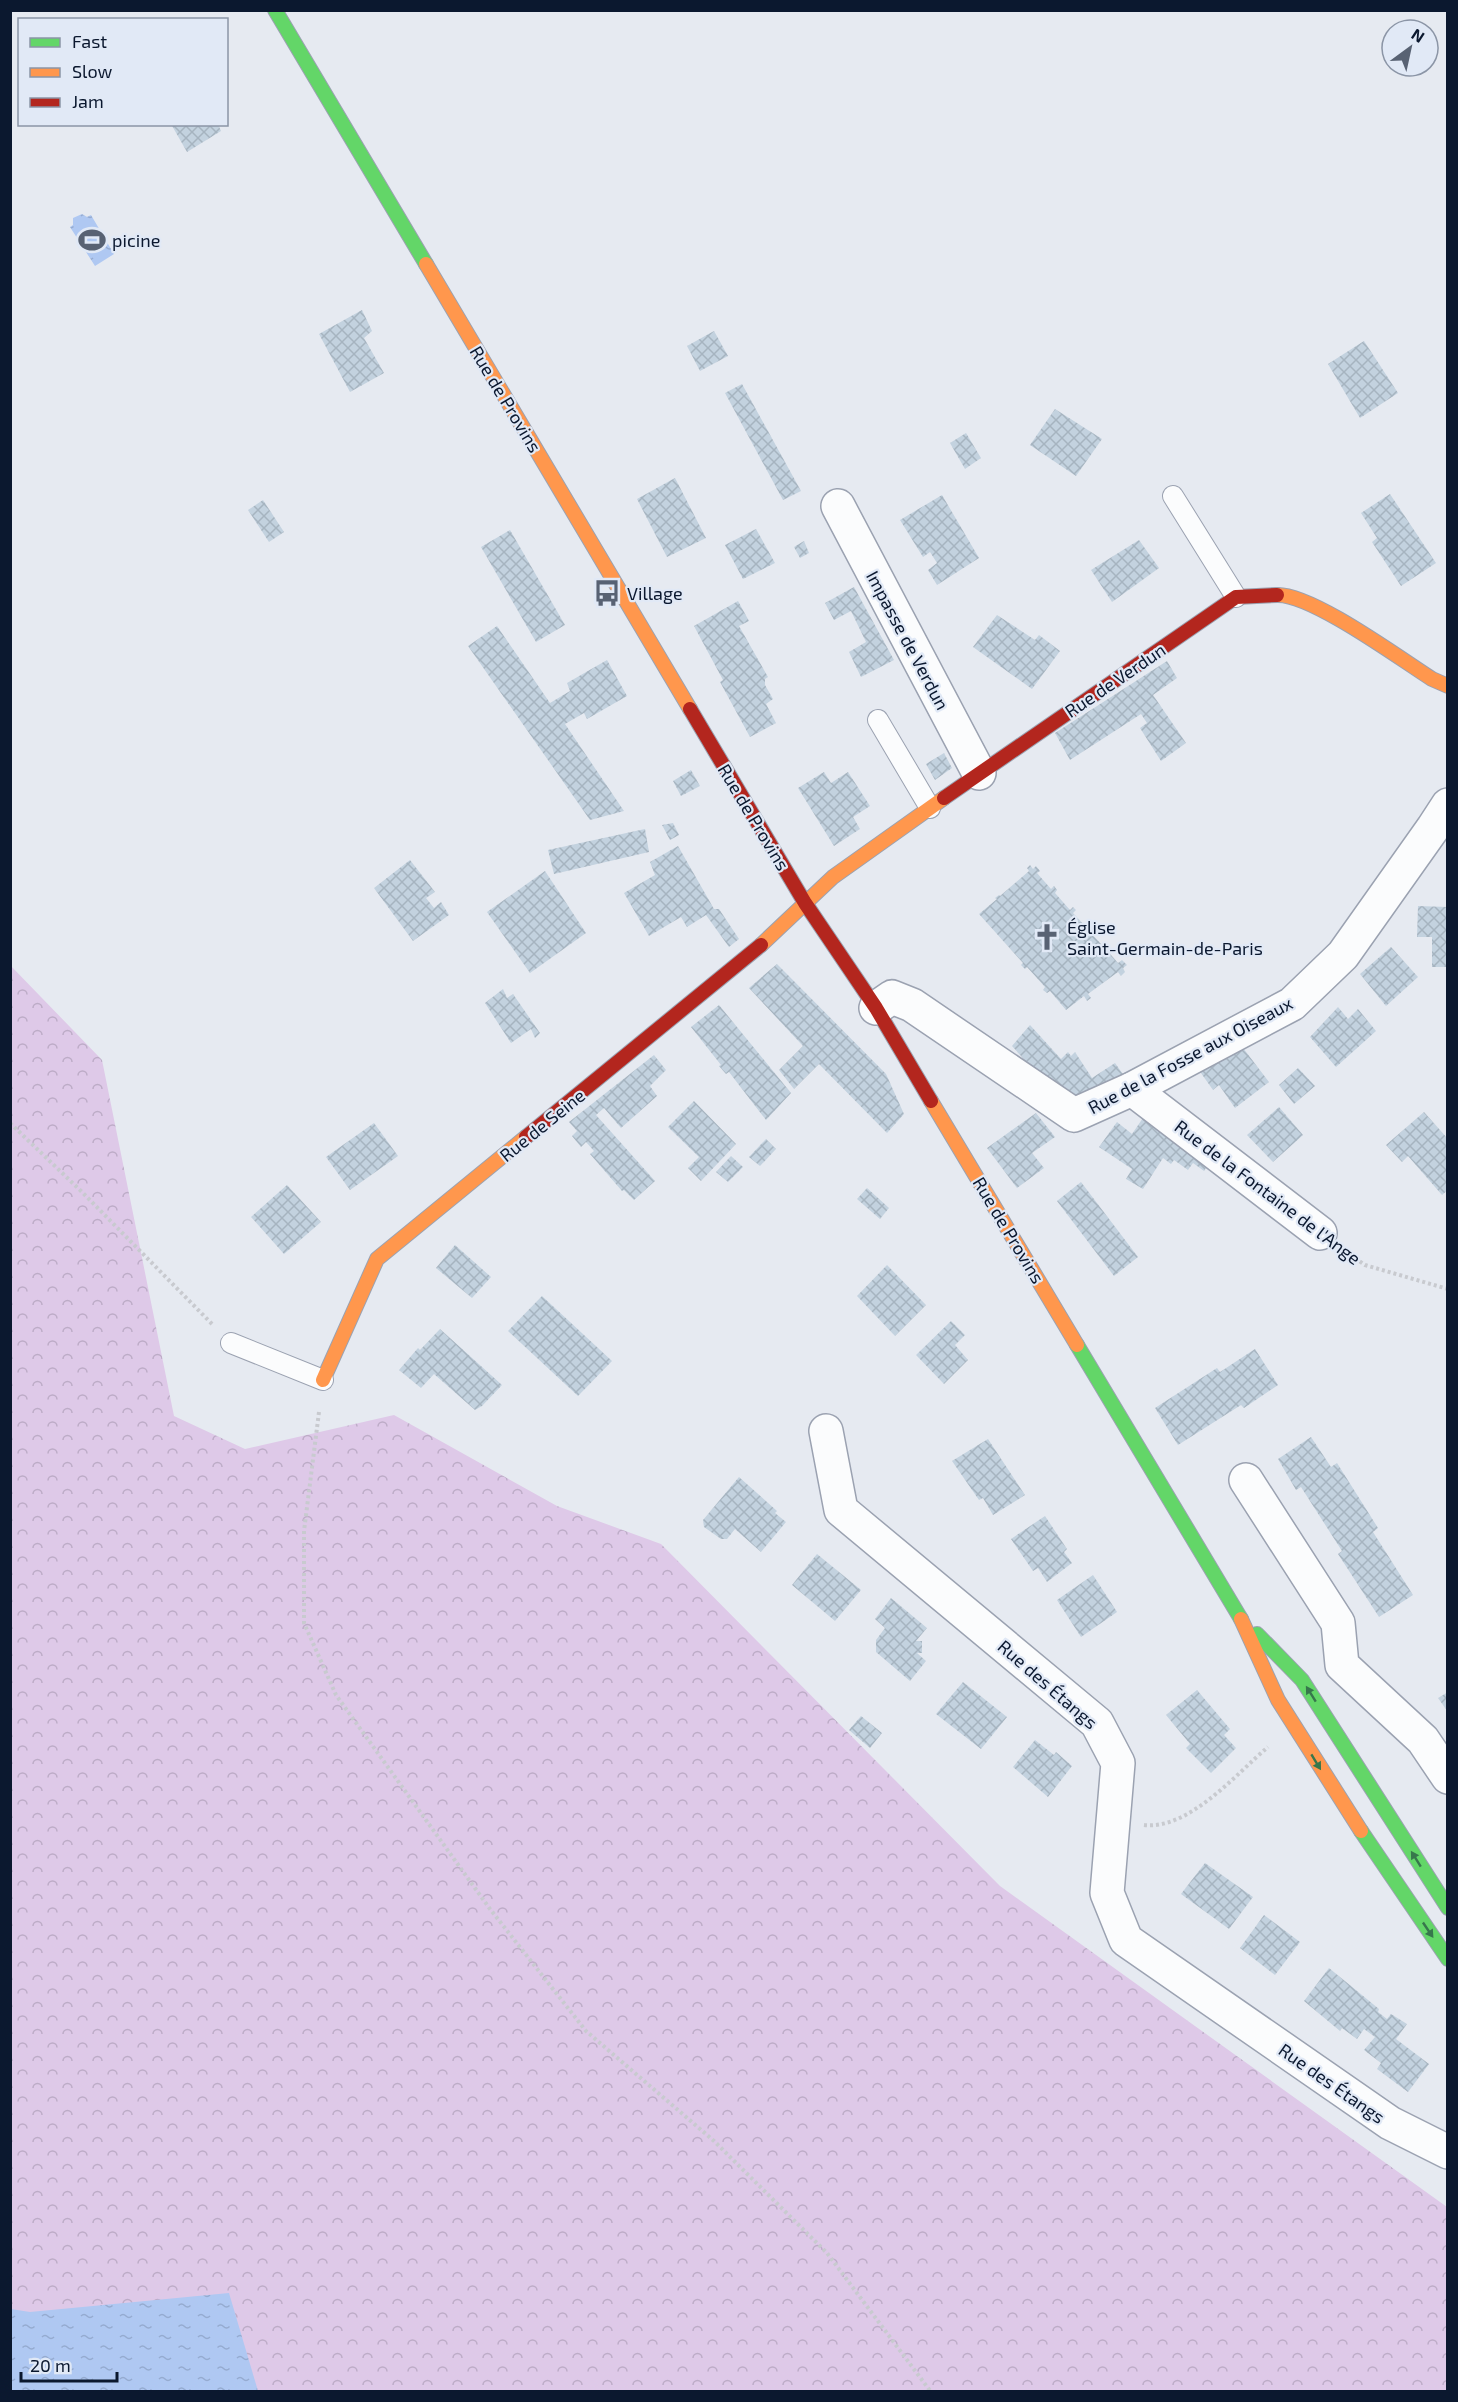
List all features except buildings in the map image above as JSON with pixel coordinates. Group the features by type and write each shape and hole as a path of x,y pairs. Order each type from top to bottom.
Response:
{"main road":[{"name":"Rue de Provins","path":"275,10 805,903 876,1008 1241,1618"},
{"path":"1236,597 1287,595 1334,616 1432,679 1448,686"},
{"name":"Rue de Verdun","path":"805,903 833,877 979,773 1236,597"},
{"name":"Rue de Seine","path":"323,1380 378,1258 773,935 805,903"},
{"path":"1241,1618 1278,1700 1293,1725 1329,1783 1448,1959"},
{"path":"1241,1618 1302,1680 1448,1908"}],"street":[{"name":"Impasse de Verdun","path":"838,506 979,773"},
{"name":"Rue de la Fosse aux Oiseaux","path":"876,1008 892,997 912,1005 1074,1115 1132,1089 1292,1004 1343,955 1443,826"},
{"name":"Rue de la Fontaine de l'Ange","path":"1132,1089 1320,1233"},
{"name":"Rue des Étangs","path":"826,1431 841,1510 1097,1723 1119,1763 1107,1893 1126,1940 1390,2123 1448,2152"},
{"path":"1246,1480 1338,1623 1342,1665 1423,1740 1448,1777"}],"lane":[{"path":"1173,496 1236,597"},
{"path":"878,720 930,808"},
{"path":"231,1343 323,1380"}],"path":[{"path":"10,1123 82,1192 178,1292 231,1343"},
{"name":"Rue de la Fontaine de l'Ange","path":"1320,1233 1365,1265 1448,1289"},
{"path":"323,1380 304,1531 304,1623 336,1695 490,1909 585,2031 714,2141 827,2253 931,2391"},
{"path":"1113,1822 1152,1826 1191,1814 1293,1725"}],"green space":[{"path":"10,965 102,1060 174,1416 245,1449 394,1415 557,1506 661,1544 1000,1886 1447,2207 1447,2391 11,2391"}],"water":[{"name":"picine","path":"82,214 87,217 91,215 114,254 95,266 70,227 73,225 73,218"},
{"path":"229,2293 258,2391 11,2391 11,2309 30,2312"}],"traffic: fast":[{"path":"275,10 426,264"},
{"path":"1077,1345 1241,1619"},
{"path":"1257,1634 1302,1680 1448,1908"},
{"path":"1361,1831 1448,1959"}],"traffic: slow":[{"path":"426,264 690,709"},
{"path":"1277,595 1292,597 1333,616 1432,679 1448,686"},
{"path":"761,945 833,877 944,798"},
{"path":"931,1101 1077,1345"},
{"path":"323,1380 377,1259 526,1137"},
{"path":"1241,1619 1278,1700 1361,1831"}],"traffic: jam":[{"path":"944,798 1236,597 1277,595"},
{"path":"690,709 805,903 876,1008 931,1101"},
{"path":"526,1137 761,945"}],"place":[{"name":"picine","path":"92,240"},
{"name":"Village","path":"607,593"},
{"name":"Église Saint-Germain-de-Paris","path":"1047,937"}]}
